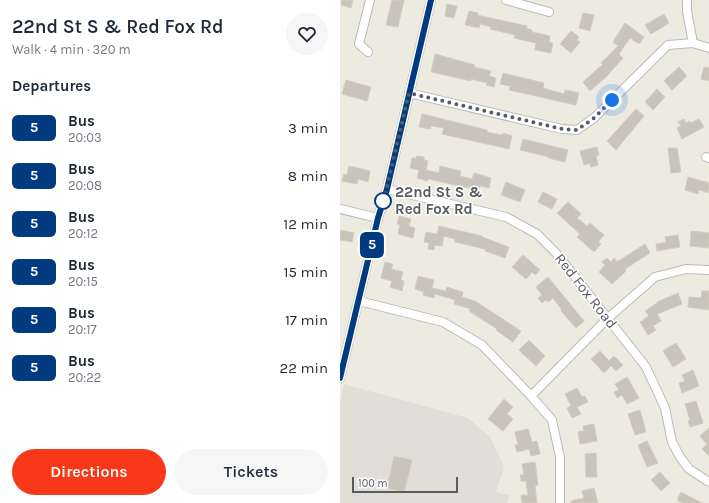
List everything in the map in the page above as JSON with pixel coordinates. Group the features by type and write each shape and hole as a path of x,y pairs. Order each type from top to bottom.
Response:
{"street":[{"path":"368,52 359,44 370,0"},
{"path":"340,378 378,218 387,189 431,0"},
{"path":"506,0 549,12"},
{"path":"687,0 687,11 693,43"},
{"path":"409,93 562,129 577,130 594,118 668,45 693,43 709,48"},
{"name":"Red Fox Road","path":"387,189 506,217 537,234 556,253 646,367 665,408 672,442 680,457 689,469 709,482"},
{"path":"340,209 378,218"},
{"path":"531,396 607,319 654,277 686,269 709,270"},
{"path":"358,301 442,322 482,345 552,420 560,457 560,503"}],"shaded area":[{"path":"344,384 468,418 490,437 504,467 496,492 509,495 507,503 340,503 340,402"}],"building":[{"path":"342,0 353,0 351,8 341,5"},
{"path":"392,0 404,0 398,27 386,25"},
{"path":"447,4 457,6 454,18 445,16"},
{"path":"469,11 478,13 477,15 527,26 526,28 532,30 532,32 550,36 549,42 553,43 551,53 535,50 536,43 514,38 515,35 490,29 491,27 480,24 479,28 465,25"},
{"path":"583,13 594,15 590,31 579,28"},
{"path":"664,14 669,23 651,34 645,25"},
{"path":"625,23 644,37 639,44 630,38 619,54 623,58 606,77 590,91 583,82 603,64 601,63 618,46 613,42"},
{"path":"571,31 579,37 577,40 580,42 571,53 560,44"},
{"path":"435,54 491,71 489,76 496,78 494,87 486,85 487,83 471,79 471,81 431,72"},
{"path":"679,67 687,76 672,90 664,81"},
{"path":"704,67 709,68 709,81 701,79"},
{"path":"503,73 544,83 543,88 564,94 565,90 579,93 576,105 509,90 510,86 500,84"},
{"path":"346,80 371,87 367,101 342,94"},
{"path":"657,89 665,97 653,110 645,102"},
{"path":"636,109 644,116 616,150 607,141"},
{"path":"422,114 487,130 487,132 502,135 503,133 512,136 509,149 442,134 444,128 431,126 430,129 419,127"},
{"path":"684,119 686,123 690,121 691,123 699,119 704,127 682,139 677,128 681,126 678,122"},
{"path":"523,139 568,150 565,162 520,150"},
{"path":"597,147 599,155 596,156 598,165 591,167 590,163 584,165 580,151"},
{"path":"668,148 677,148 681,172 671,173"},
{"path":"417,156 424,157 424,160 428,161 426,170 439,173 440,166 461,171 460,176 472,179 474,173 491,178 489,188 480,186 478,190 417,178 419,170 410,168 412,158 416,158"},
{"path":"349,166 370,171 368,182 358,179 357,184 342,181 344,174 347,175"},
{"path":"688,177 709,183 708,193 699,190 698,194 685,190"},
{"path":"506,182 525,190 520,202 501,195"},
{"path":"543,192 557,199 552,209 538,202"},
{"path":"568,202 581,214 577,218 587,226 590,223 604,235 598,242 601,244 594,252 577,237 580,234 557,213"},
{"path":"399,216 411,219 409,226 415,228 413,238 398,234 400,225 397,224"},
{"path":"439,226 482,236 509,247 505,258 485,251 485,249 455,242 455,239 444,236 442,246 435,245 434,250 428,249 429,243 424,242 426,232 437,234"},
{"path":"340,230 354,233 352,242 340,240"},
{"path":"691,231 709,233 709,248 690,246"},
{"path":"678,235 680,247 657,251 656,244 666,242 665,237"},
{"path":"645,244 650,253 625,269 626,271 612,284 599,272 605,265 602,262 607,258 611,262 614,258 617,262"},
{"path":"523,255 540,270 535,275 532,272 526,279 512,267"},
{"path":"385,262 393,264 391,269 403,272 401,280 404,281 402,291 390,287 392,281 381,278"},
{"path":"418,276 434,280 432,288 446,291 447,287 463,292 462,297 475,301 521,331 513,342 496,330 497,329 469,311 471,309 454,304 455,300 435,294 434,298 423,295 424,292 415,289"},
{"path":"548,277 584,321 576,328 561,311 562,310 553,298 548,302 546,300 542,303 538,298 542,295 536,287"},
{"path":"702,291 709,291 709,310 688,307 689,297 701,298"},
{"path":"678,293 682,304 657,314 661,321 653,326 656,330 648,335 640,322 649,316 645,311 657,302"},
{"path":"529,340 545,356 536,366 519,350"},
{"path":"676,343 686,359 673,367 663,351"},
{"path":"600,351 609,361 614,356 623,365 616,371 611,366 604,373 591,359"},
{"path":"693,370 699,386 682,393 679,383 685,381 682,375"},
{"path":"627,377 639,398 627,404 622,395 617,398 614,392 619,390 615,384"},
{"path":"577,388 582,397 585,396 588,402 577,407 581,414 572,418 567,408 571,406 565,394"},
{"path":"504,399 513,407 507,414 513,419 503,431 488,419"},
{"path":"696,401 703,423 690,427 688,421 690,420 685,404"},
{"path":"640,410 646,432 635,435 628,414"},
{"path":"594,424 597,441 580,444 578,432 584,431 583,426"},
{"path":"709,428 709,456 702,449 707,444 700,436"},
{"path":"528,429 532,442 537,441 540,454 531,456 529,449 517,452 515,445 518,445 515,432"},
{"path":"647,441 658,463 647,467 638,445"},
{"path":"596,453 597,477 586,477 585,454"},
{"path":"394,456 412,460 404,492 387,488"},
{"path":"535,462 538,485 535,486 537,503 522,503 521,495 528,495 526,481 521,481 520,475 524,475 522,464"},
{"path":"660,472 670,483 661,491 651,480"},
{"path":"594,488 598,503 571,503 571,501 584,498 582,491"},
{"path":"681,492 702,503 682,503 677,500"}],"bus line":[{"name":"5","path":"340,378 378,218 387,189 431,0"}],"place":[{"name":"22nd St S & Red Fox Rd","path":"383,201"}],"route":[{"path":"383,201 383,204 409,93 562,129 577,130 594,118 612,100"}]}
